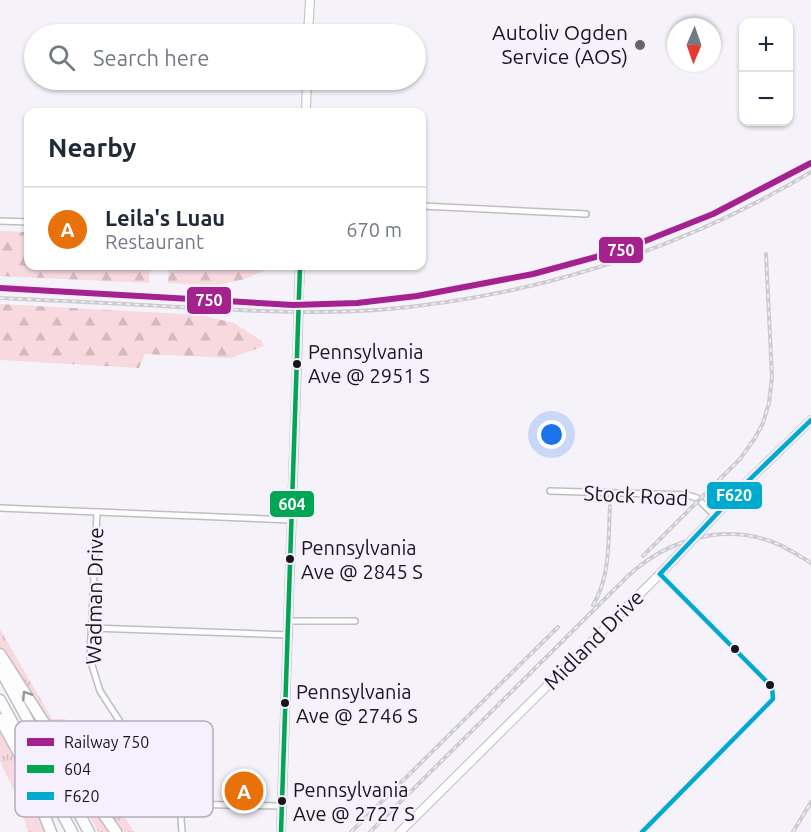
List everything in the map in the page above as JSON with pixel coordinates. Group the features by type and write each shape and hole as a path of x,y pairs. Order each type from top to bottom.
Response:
{"highway":[{"path":"0,654 43,721"},
{"path":"0,669 28,721"},
{"path":"0,700 15,728"},
{"path":"0,719 15,746"},
{"path":"45,817 51,832"},
{"path":"64,817 72,832"},
{"path":"81,817 89,832"},
{"path":"105,817 116,832"}],"street":[{"path":"309,24 310,0"},
{"path":"306,108 307,90"},
{"path":"426,206 586,214"},
{"path":"0,221 24,222"},
{"path":"281,832 300,270"},
{"name":"Midland Drive","path":"400,832 660,574 811,420"},
{"name":"Stock Road","path":"550,491 687,495 697,498 715,516"},
{"path":"0,508 292,520"},
{"name":"Wadman Drive","path":"97,512 90,659 100,691 120,721"},
{"path":"642,832 773,699 772,687 660,574"},
{"path":"289,621 355,621"},
{"path":"92,628 289,635"},
{"path":"213,805 283,806"},
{"path":"181,817 182,832"}],"green space":[{"path":"0,231 24,232 24,270 150,270 149,283 0,276"},
{"path":"169,270 265,270 245,279 218,285 168,283"},
{"path":"0,304 200,315 234,323 262,341 264,346 231,358 145,354 139,368 0,360"},
{"path":"0,629 52,719 65,719 66,721 47,721 0,647"},
{"path":"0,725 15,755 15,793 0,761"},
{"path":"23,817 41,817 47,832 28,832"},
{"path":"90,817 103,817 114,832 98,832"},
{"path":"111,817 125,817 134,832 121,832"}],"railway":[{"path":"0,298 286,312 377,310 434,304 547,282 602,266 709,225 811,172"},
{"path":"643,556 740,459 763,423 769,403 772,377 766,254"},
{"path":"593,605 606,570 610,506"},
{"path":"370,832 629,575 660,553 695,538 733,534 770,541 811,563"},
{"path":"351,832 558,627"},
{"path":"793,832 811,802"}],"rail line":[{"name":"750","path":"0,288 293,305 357,303 417,296 533,274 625,249 713,214 811,163"}],"transit line":[{"name":"604","path":"281,832 300,270"},
{"name":"F620","path":"660,574 746,483 811,420"},
{"name":"F620","path":"642,832 773,699 772,687 660,574"}],"place":[{"name":"Autoliv Ogden Service (AOS)","path":"640,45"},
{"name":"Pennsylvania Ave @ 2951 S","path":"297,364"},
{"name":"Pennsylvania Ave @ 2845 S","path":"290,559"},
{"name":"Pennsylvania Ave @ 2746 S","path":"285,703"},
{"name":"Leila's Luau","path":"244,791"},
{"name":"Pennsylvania Ave @ 2727 S","path":"282,801"}]}
